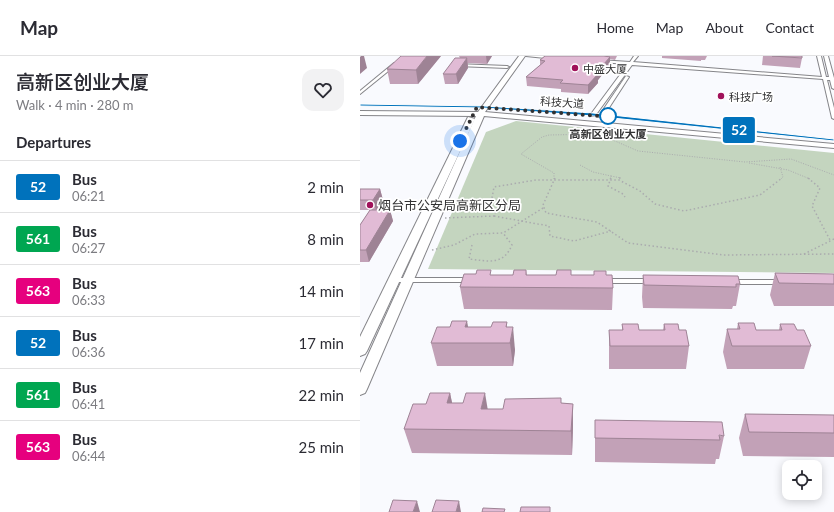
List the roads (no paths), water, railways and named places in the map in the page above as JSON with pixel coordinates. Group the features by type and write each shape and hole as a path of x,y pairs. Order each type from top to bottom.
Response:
{"street":[{"path":"360,351 479,110 515,56"},
{"path":"360,389 479,110 522,56"},
{"path":"528,56 560,57"},
{"path":"552,56 560,57"},
{"path":"636,56 634,63 597,115 634,63 641,56"},
{"path":"819,56 834,118"},
{"path":"826,56 833,78 834,88"},
{"path":"591,60 833,78"},
{"path":"360,93 398,61"},
{"path":"456,61 451,65 507,67"},
{"name":"科技大道","path":"360,106 554,112"},
{"name":"科技大道","path":"360,113 479,110 834,146"},
{"path":"663,122 834,139"},
{"path":"394,280 478,280"},
{"path":"597,281 660,281"},
{"path":"723,282 794,282"}],"place":[{"name":"中盛大厦","path":"575,68"},
{"name":"科技广场","path":"721,96"},
{"name":"高新区创业大厦","path":"608,116"},
{"name":"烟台市公安局高新区分局","path":"370,205"}]}
